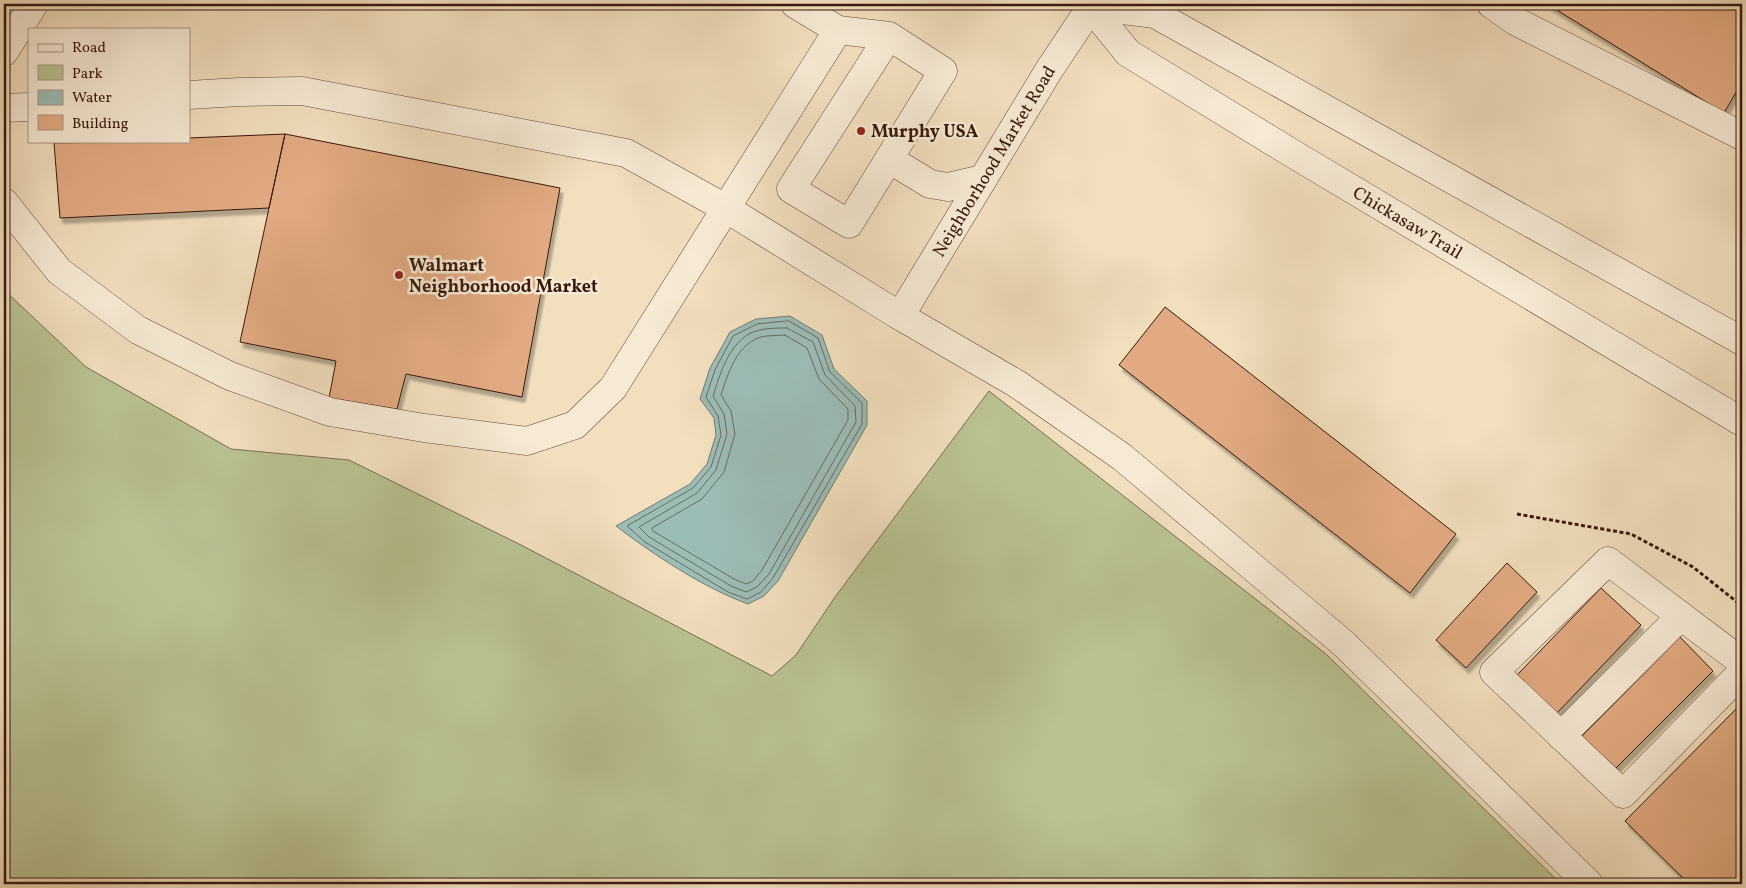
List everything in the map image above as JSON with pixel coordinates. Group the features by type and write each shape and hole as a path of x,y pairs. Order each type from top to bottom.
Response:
{"street":[{"path":"4,52 34,4"},
{"path":"754,166 848,224 943,71 889,36 838,30 795,4"},
{"path":"1090,4 1155,14 1742,341"},
{"name":"Neighborhood Market Road","path":"900,316 1090,4"},
{"name":"Chickasaw Trail","path":"1090,4 1128,53 1742,422"},
{"path":"1491,4 1515,21 1742,136"},
{"path":"4,202 59,271 138,330 230,376 330,412 424,428 527,441 575,425 613,388 838,30"},
{"path":"791,189 889,36"},
{"path":"190,95 302,91 626,153 727,209 900,316 1017,384 1122,457 1344,644 1589,884"},
{"path":"4,108 28,106"},
{"path":"889,159 930,184 948,187 983,179"},
{"path":"1742,662 1608,561 1494,672 1623,794 1742,672"},
{"path":"1561,736 1681,616"}],"green space":[{"path":"4,290 86,367 231,449 349,460 521,545 772,676 796,655 835,597 989,391 1326,654 1561,884 4,884"}],"water":[{"path":"790,316 822,335 834,369 867,401 867,425 778,581 764,596 748,604 714,589 680,570 616,526 690,484 707,464 716,435 714,418 700,399 710,368 730,332 756,319"}],"building":[{"path":"1547,4 1685,4 1693,8 1696,4 1742,4 1742,82 1724,113"},
{"name":"Walmart Neighborhood Market","path":"285,134 560,188 522,397 406,374 397,409 329,398 336,361 240,342"},
{"path":"285,134 269,208 60,218 54,143 190,142 190,138"},
{"path":"1165,307 1456,534 1410,593 1119,365"},
{"path":"1507,563 1537,592 1466,668 1436,640"},
{"path":"1601,588 1641,625 1557,713 1517,675"},
{"path":"1680,637 1713,671 1614,770 1581,737"},
{"path":"1742,703 1742,884 1689,884 1625,821"}],"place":[{"name":"Murphy USA","path":"861,131"},
{"name":"Walmart Neighborhood Market","path":"399,275"}]}
